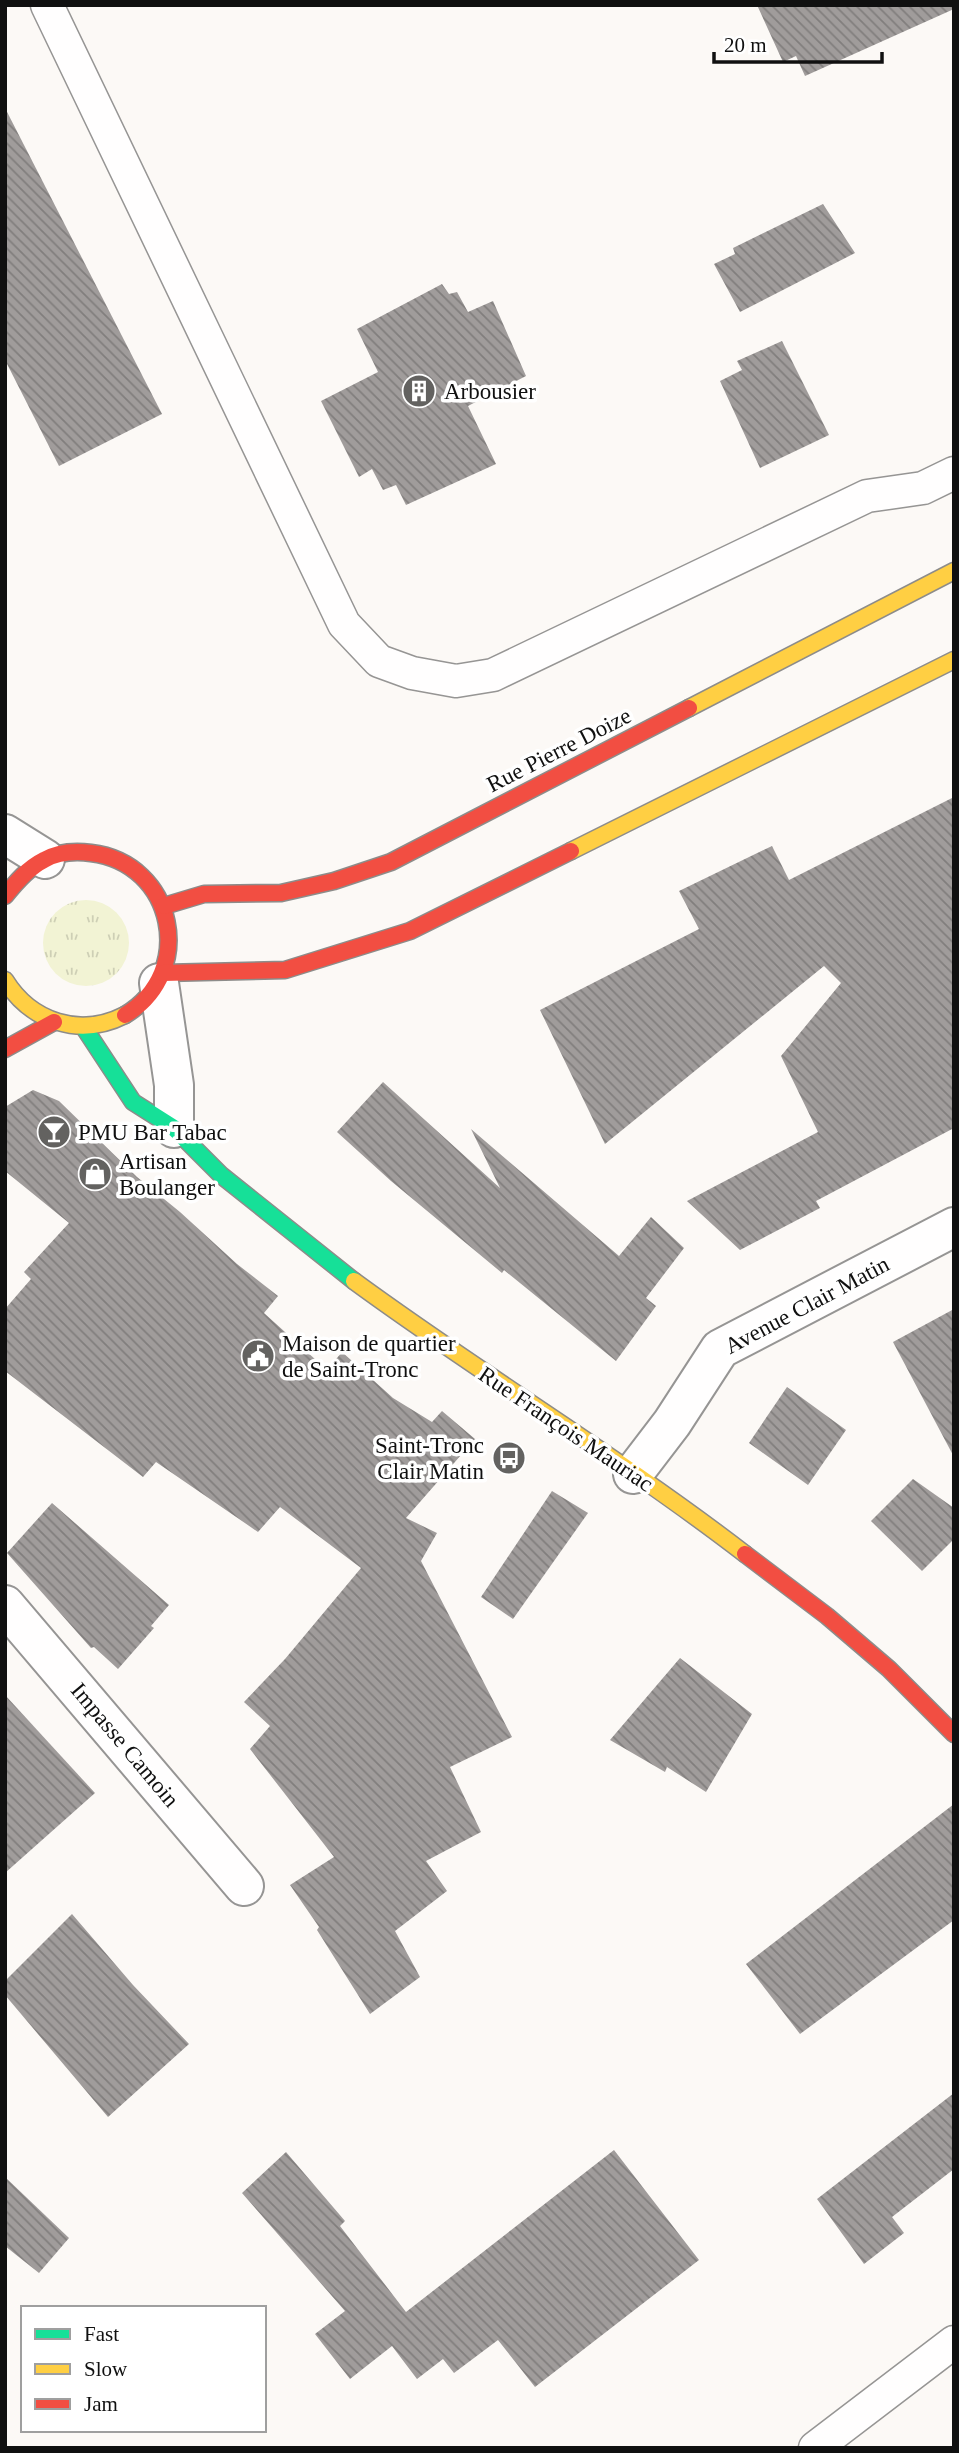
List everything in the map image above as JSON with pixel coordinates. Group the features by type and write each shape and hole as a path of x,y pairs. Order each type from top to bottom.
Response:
{"street":[{"name":"Rue Pierre Doize","path":"164,906 204,894 281,893 334,881 391,862 954,571"},
{"path":"161,978 285,970 410,931 954,660"},
{"path":"5,834 45,859"},
{"path":"5,896 21,876 45,859 67,852 89,851 113,857 134,868 152,886 164,906 169,929 169,951 161,978 139,1006 113,1021 83,1027 54,1022 29,1009 5,980"},
{"path":"161,978 174,1085 174,1128"},
{"path":"5,1049 54,1022"},
{"name":"Rue François Mauriac","path":"83,1027 133,1102 174,1128 220,1175 421,1330 695,1515 827,1616 889,1669 954,1734"},
{"name":"Avenue Clair Matin","path":"633,1474 672,1423 720,1349 954,1227"},
{"name":"Impasse Camoin","path":"5,1605 244,1886"}],"lane":[{"path":"47,5 344,624 379,661 412,673 456,681 493,675 867,496 923,488 954,473"},
{"path":"815,2448 954,2342"}],"green space":[{"path":"86,900 110,907 122,919 129,943 122,967 110,979 86,986 62,979 50,967 43,943 50,919 62,907"}],"building":[{"path":"757,5 954,5 954,9 805,76 796,56 783,62"},
{"path":"5,108 162,414 59,466 5,360"},
{"path":"823,204 855,253 740,312 714,264 735,254 733,248"},
{"name":"Arbousier","path":"442,284 449,294 457,292 468,312 493,301 526,376 468,406 496,464 406,505 396,485 383,490 372,469 359,477 321,401 378,372 357,329"},
{"path":"782,341 829,435 760,468 720,381 742,370 737,361"},
{"path":"954,797 954,1128 816,1201 820,1208 740,1250 687,1201 818,1132 781,1056 841,983 824,966 605,1144 540,1010 699,929 679,891 772,846 789,880"},
{"path":"383,1082 500,1188 471,1129 619,1256 651,1217 684,1248 646,1298 656,1306 616,1361 504,1270 502,1273 391,1181 337,1132"},
{"path":"33,1090 59,1101 137,1177 278,1296 264,1313 327,1370 342,1352 393,1398 432,1422 442,1411 475,1439 406,1518 437,1533 421,1561 512,1737 450,1767 481,1832 426,1861 447,1891 395,1931 420,1977 370,2014 317,1930 319,1927 290,1885 334,1857 250,1749 270,1726 244,1702 285,1659 361,1568 280,1507 258,1532 156,1462 143,1477 5,1371 5,1309 31,1279 24,1272 69,1223 5,1171 5,1107"},
{"path":"954,1309 954,1457 893,1342"},
{"path":"787,1387 846,1430 808,1485 749,1443"},
{"path":"913,1479 954,1508 954,1539 922,1571 871,1521"},
{"path":"552,1491 588,1513 513,1619 481,1597"},
{"path":"52,1503 169,1605 151,1626 154,1628 118,1669 94,1647 91,1648 7,1553"},
{"path":"680,1658 752,1714 706,1792 667,1767 665,1772 610,1740"},
{"path":"5,1695 95,1793 5,1873"},
{"path":"954,1804 954,1920 800,2034 746,1964"},
{"path":"72,1914 133,1985 189,2044 108,2117 5,1995 5,1981"},
{"path":"954,2093 954,2169 892,2217 904,2233 864,2264 817,2199"},
{"path":"614,2150 699,2260 535,2387 498,2340 454,2373 443,2359 417,2379 392,2346 350,2379 315,2334 345,2311 242,2193 286,2152 345,2221 340,2226 406,2312"},
{"path":"5,2177 69,2238 39,2273 5,2246"}],"traffic: fast":[{"path":"83,1026 133,1102 174,1128 221,1175 354,1281"}],"traffic: slow":[{"path":"689,708 954,571"},
{"path":"571,851 954,660"},
{"path":"5,980 28,1006 58,1022 91,1025 125,1015"},
{"path":"354,1281 649,1484 745,1554"}],"traffic: jam":[{"path":"164,906 204,894 281,893 334,881 391,862 689,708"},
{"path":"163,973 285,970 410,931 571,851"},
{"path":"5,896 33,867 49,857 67,853 91,853 120,861 142,876 158,897 167,922 168,947 162,973 148,996 125,1015"},
{"path":"5,1049 54,1022"},
{"path":"745,1554 827,1616 889,1669 954,1734"}],"place":[{"name":"Arbousier","path":"419,391"},
{"name":"PMU Bar Tabac","path":"54,1132"},
{"name":"Artisan Boulanger","path":"95,1174"},
{"name":"Maison de quartier de Saint-Tronc","path":"258,1356"},
{"name":"Saint-Tronc Clair Matin","path":"509,1458"}]}
